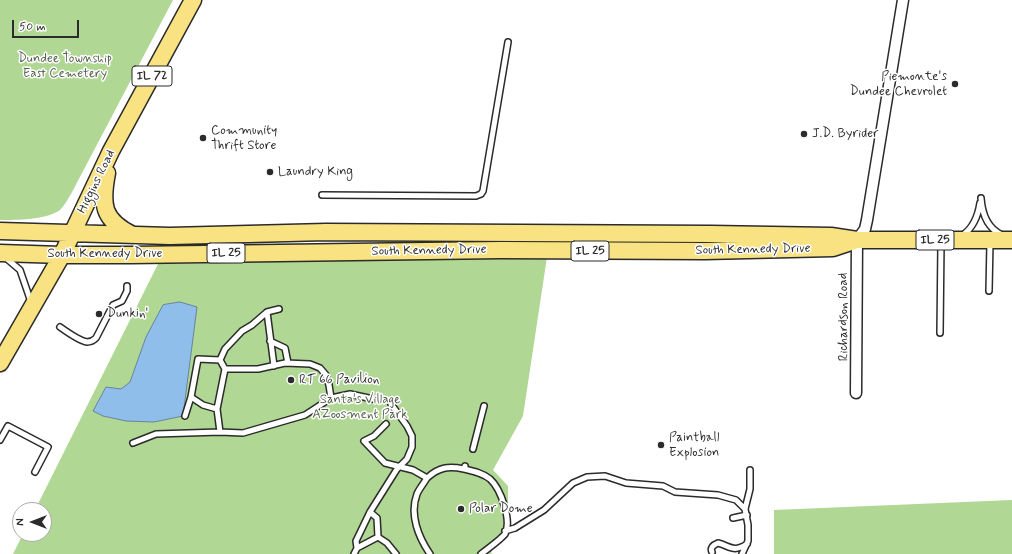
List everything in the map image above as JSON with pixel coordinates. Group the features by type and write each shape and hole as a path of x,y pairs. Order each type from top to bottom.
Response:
{"main road":[{"name":"Higgins Road","path":"0,363 62,255 112,151 193,0"},
{"path":"112,151 104,192 104,205 109,215 120,229 133,235"},
{"name":"South Kennedy Drive","path":"0,231 170,236 326,232 687,242 833,248 857,240 1012,240"},
{"name":"South Kennedy Drive","path":"0,253 62,255 494,250 687,242"}],"street":[{"path":"857,240 865,229 867,220 903,0"},
{"name":"Richardson Road","path":"856,394 857,240"}],"lane":[{"path":"322,195 476,196 481,194 483,191 508,42"},
{"path":"940,333 948,240 965,234 974,223 981,198 984,214 988,224 999,234 1012,240"},
{"path":"990,240 990,291"},
{"path":"0,253 20,270 32,307"},
{"path":"60,328 86,342 92,341 96,338 113,305 122,301 127,291 127,286"},
{"path":"220,360 225,349 242,331 252,325 267,312 279,309"},
{"path":"267,312 274,366"},
{"path":"270,341 284,348 288,363"},
{"path":"185,416 191,397 198,359 220,360"},
{"path":"220,360 226,369 217,409 220,432"},
{"path":"226,369 258,369 288,363 310,364 320,368 326,375 331,398"},
{"path":"133,443 156,434 220,432 243,433 305,415 331,398 350,394 373,399"},
{"path":"191,397 203,405 217,409"},
{"path":"354,554 357,548 356,541 370,512 397,469 407,459 412,447 412,436 407,426 390,404"},
{"path":"473,449 484,406"},
{"path":"386,424 374,436 364,440 385,463 412,470 427,478"},
{"path":"0,440 8,426 48,448 36,472"},
{"path":"430,554 421,542 416,526 414,513 417,494 427,478 434,472 451,466 465,467 481,473 491,480 500,492 508,523 505,534 480,554"},
{"path":"742,554 747,544 749,534 746,512 750,489 750,470"},
{"path":"505,531 515,528 544,510 573,483 596,475 608,476 626,483 663,486 680,493 701,493 727,496 736,500 746,512"},
{"path":"370,512 377,518 378,537"},
{"path":"733,518 746,512"},
{"path":"357,548 378,537"},
{"path":"378,537 387,543 396,554"},
{"path":"712,552 711,549 713,546 718,543 727,548 734,549 747,544"}],"green space":[{"name":"Dundee Township East Cemetery","path":"0,0 173,0 71,194 60,210 39,218 0,220"},
{"name":"Santa's Village AZoosment Park","path":"547,257 523,416 493,470 508,486 508,524 491,552 492,554 13,554 19,542 52,542 52,502 39,502 158,264"},
{"path":"1012,500 1012,554 774,554 774,510"}],"water":[{"path":"180,302 197,307 183,416 154,422 126,421 103,416 93,411 106,387 121,389 130,382 146,337 163,305"}],"place":[{"name":"Piemonte's Dundee Chevrolet","path":"955,84"},
{"name":"J.D. Byrider","path":"804,134"},
{"name":"Community Thrift Store","path":"203,138"},
{"name":"Laundry King","path":"270,172"},
{"name":"Dunkin'","path":"99,314"},
{"name":"RT 66 Pavilion","path":"291,380"},
{"name":"Paintball Explosion","path":"661,445"},
{"name":"Polar Dome","path":"461,509"}]}
